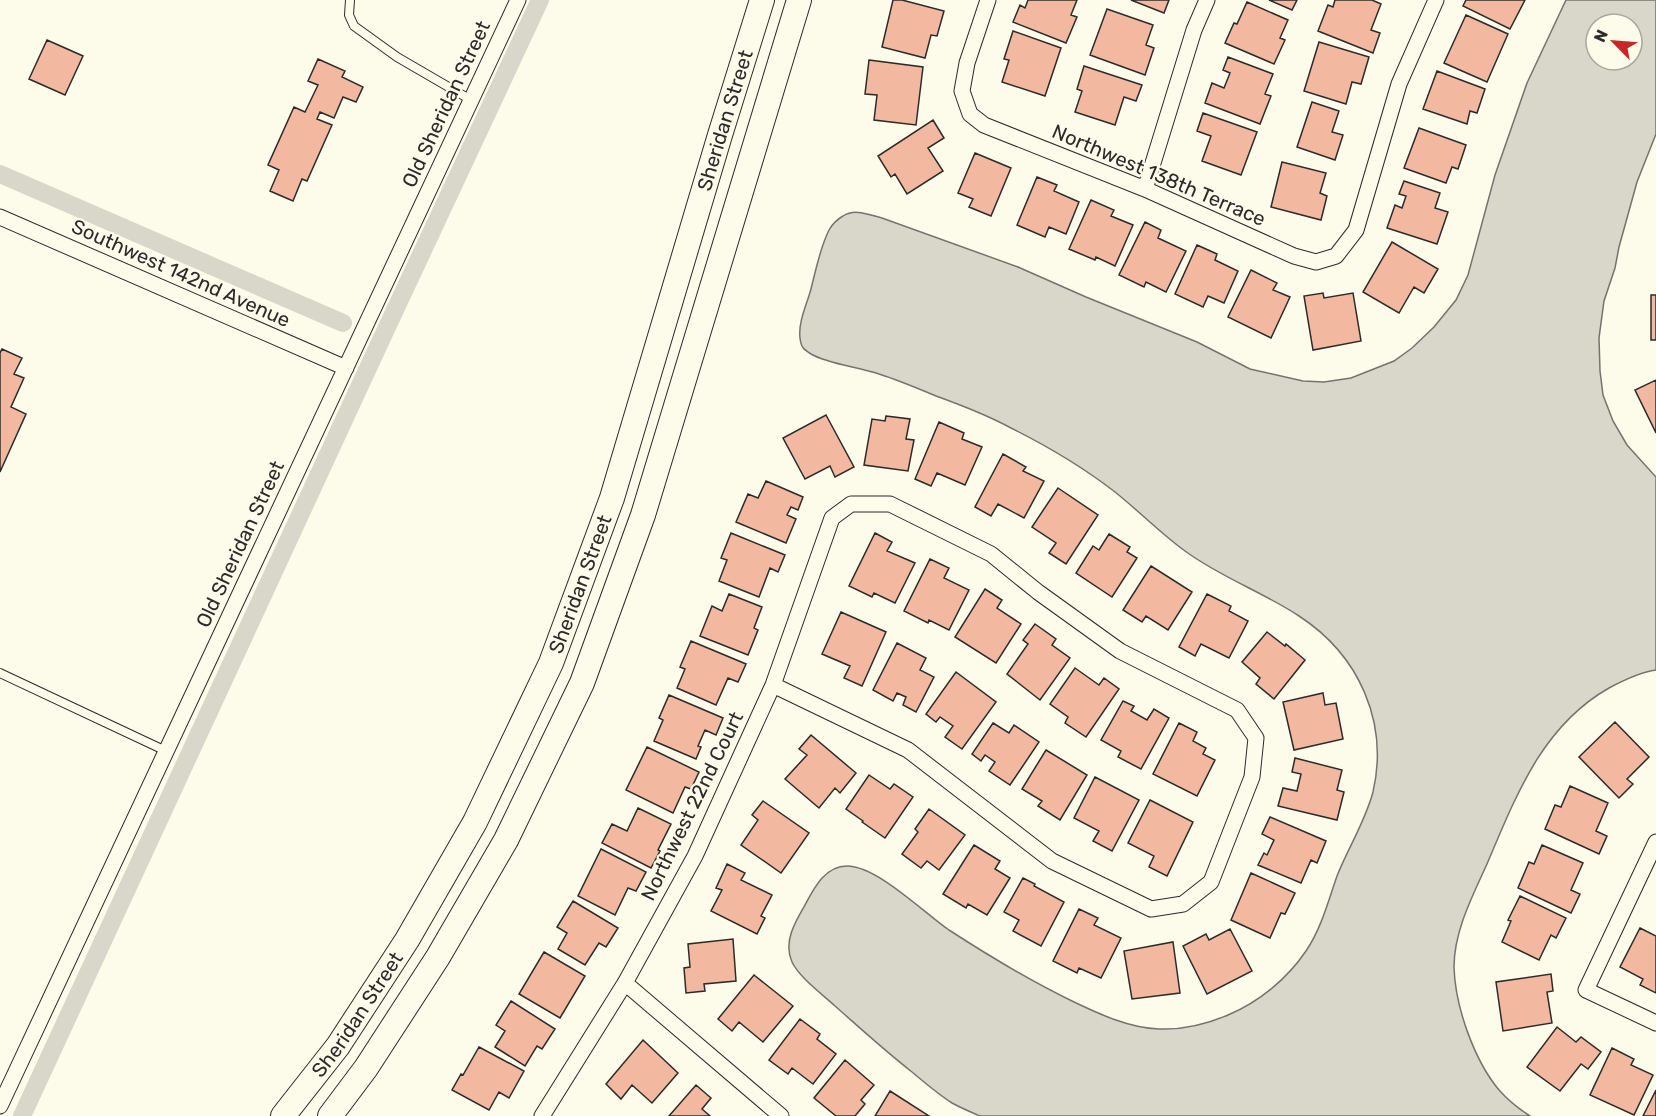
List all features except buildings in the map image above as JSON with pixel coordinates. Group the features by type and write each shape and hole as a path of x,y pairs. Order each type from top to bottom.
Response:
{"main road":[{"name":"Sheridan Street","path":"283,1116 338,1046 407,940 475,822 550,663 612,498 762,0"},
{"name":"Sheridan Street","path":"330,1116 366,1068 444,947 506,840 582,683 643,515 799,0"}],"street":[{"name":"Old Sheridan Street","path":"0,1106 518,0"},
{"name":"Northwest 138th Terrace","path":"988,0 967,63 962,91 970,114 984,125 1145,189 1294,256 1316,262 1336,256 1356,230 1399,84 1436,0"},
{"path":"1145,189 1194,30 1207,0"},
{"name":"Southwest 142nd Avenue","path":"0,217 346,368"},
{"name":"Northwest 22nd Court","path":"542,1116 625,983 694,856 773,685 832,518 851,504 890,504 991,554 1038,592 1120,651 1236,710 1256,738 1252,777 1211,882 1183,904 1151,909 1052,861 908,750 773,685"},
{"path":"1656,842 1586,990 1656,1023"},
{"path":"625,983 781,1116"}],"lane":[{"path":"350,0 349,15 354,26 397,57 471,100"},
{"path":"0,673 166,751"}],"shaded area":[{"path":"1566,0 1656,0 1656,134 1637,182 1604,301 1599,338 1603,395 1613,421 1627,445 1656,477 1656,670 1638,674 1609,688 1566,722 1549,742 1521,788 1509,813 1465,914 1455,954 1455,982 1458,998 1474,1048 1499,1090 1530,1116 980,1116 952,1103 892,1056 795,968 789,947 794,925 812,892 826,874 839,867 847,866 872,873 900,891 949,930 979,949 1040,985 1103,1015 1148,1028 1168,1029 1195,1026 1239,1010 1272,989 1306,951 1320,924 1337,876 1370,803 1377,766 1377,740 1364,692 1353,670 1320,632 1299,616 1198,560 1103,483 1037,442 964,407 886,376 826,360 804,349 800,338 802,319 829,230 838,219 852,213 882,218 1018,267 1197,342 1250,369 1303,381 1324,382 1351,378 1394,361 1434,327 1456,300 1468,275 1495,175 1527,83"}],"waterway":[{"path":"22,1116 540,0"},
{"path":"0,174 343,323"}]}
